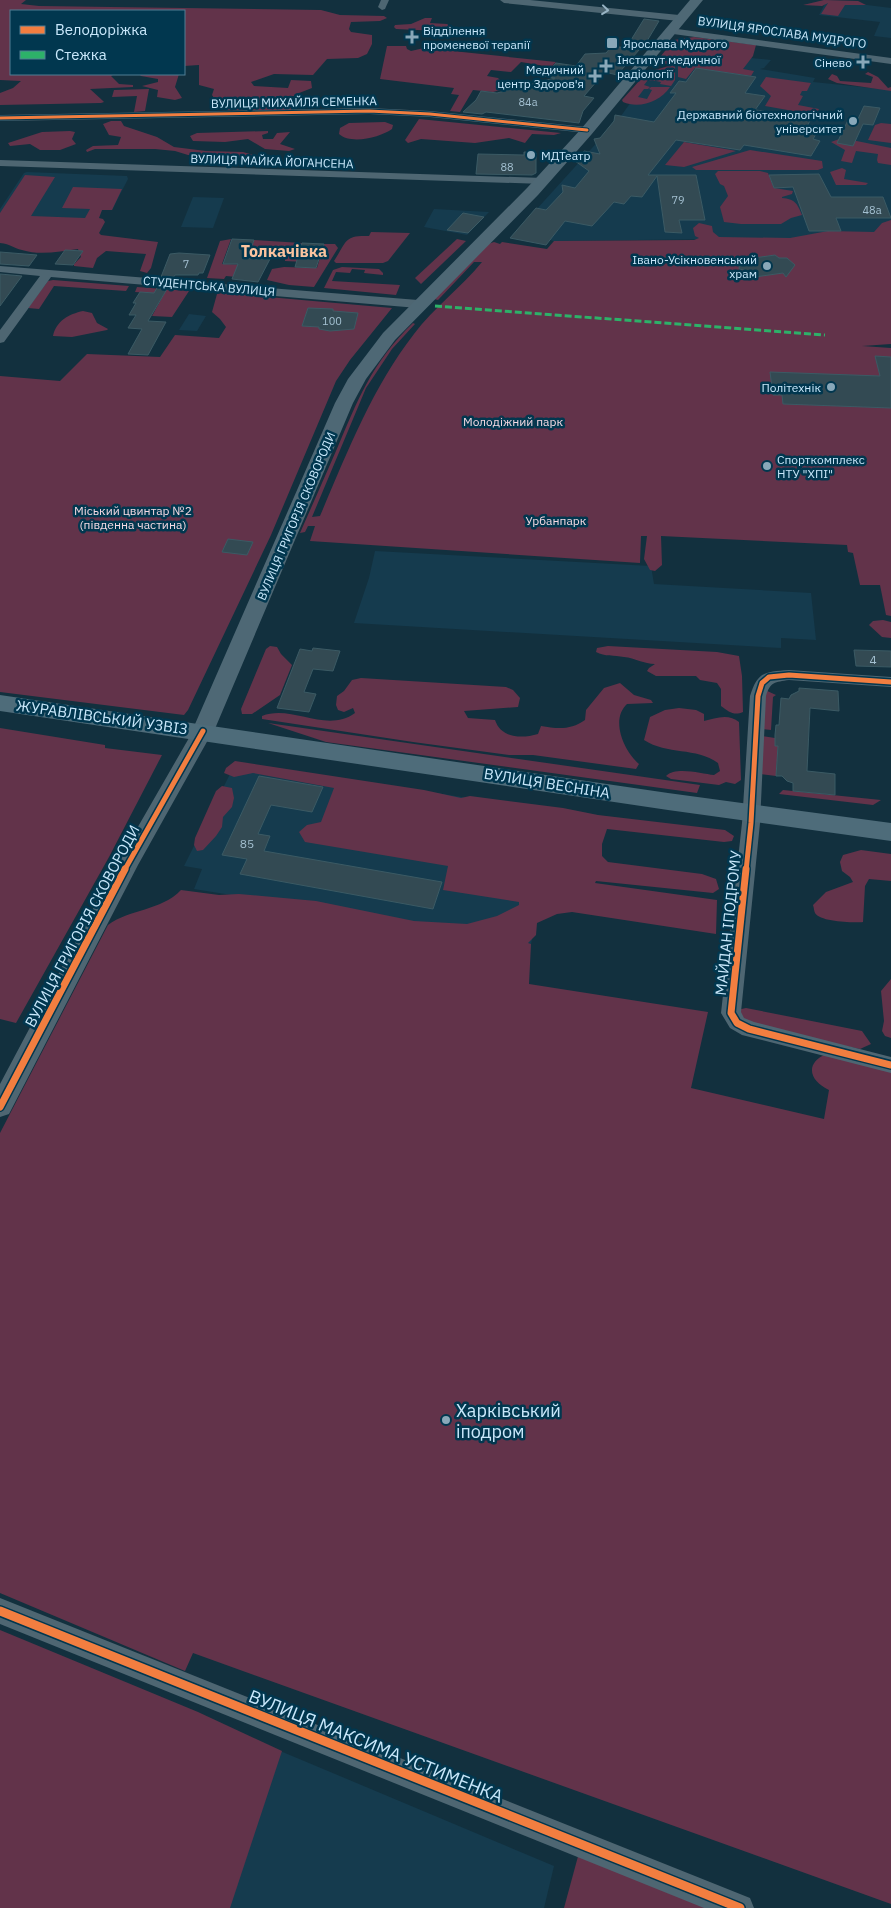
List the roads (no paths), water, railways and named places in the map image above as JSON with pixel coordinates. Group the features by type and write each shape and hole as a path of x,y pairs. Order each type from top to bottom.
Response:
{"main road":[{"name":"ВУЛИЦЯ ГРИГОРІЯ СКОВОРОДИ","path":"203,731 288,531 356,380 381,345 418,304 487,239 542,181 698,0"},
{"name":"ЖУРАВЛІВСЬКИЙ УЗВІЗ","path":"0,703 203,731"},
{"name":"ВУЛИЦЯ ВЕСНІНА","path":"203,731 752,814 891,832"}],"street":[{"path":"504,0 672,28 698,35"},
{"path":"672,28 684,28 698,35"},
{"name":"ВУЛИЦЯ ЯРОСЛАВА МУДРОГО","path":"698,35 891,61"},
{"name":"ВУЛИЦЯ МИХАЙЛЯ СЕМЕНКА","path":"0,118 369,111 430,114 587,130"},
{"name":"ВУЛИЦЯ МАЙКА ЙОГАНСЕНА","path":"0,163 542,181"},
{"name":"СТУДЕНТСЬКА ВУЛИЦЯ","path":"0,269 418,304"},
{"path":"0,339 49,272"},
{"path":"752,814 758,696 762,683 770,677 788,675 891,682"},
{"name":"ВУЛИЦЯ ГРИГОРІЯ СКОВОРОДИ","path":"0,1107 127,866 203,731"},
{"name":"МАЙДАН ІПОДРОМУ","path":"752,814 731,1008 733,1018 742,1026 891,1064"},
{"name":"ВУЛИЦЯ МАКСИМА УСТИМЕНКА","path":"0,1611 740,1908"}],"place":[{"name":"Відділення променевої терапії","path":"412,37"},
{"name":"Ярослава Мудрого","path":"612,43"},
{"name":"Сінево","path":"863,62"},
{"name":"Інститут медичної радіології","path":"606,66"},
{"name":"Медичний центр Здоров'я","path":"595,76"},
{"name":"Державний біотехнологічний університет","path":"853,121"},
{"name":"МДТеатр","path":"531,155"},
{"name":"Івано-Усікновенський храм","path":"767,266"},
{"name":"Політехнік","path":"831,387"},
{"name":"Спорткомплекс НТУ \"ХПІ\"","path":"767,466"},
{"name":"Харківський іподром","path":"446,1420"}],"district":[{"name":"Толкачівка","path":"284,251"}],"park label":[{"name":"Молодіжний парк","path":"513,421"},
{"name":"Міський цвинтар №2 (південна частина)","path":"133,517"},
{"name":"Урбанпарк","path":"556,520"}]}
